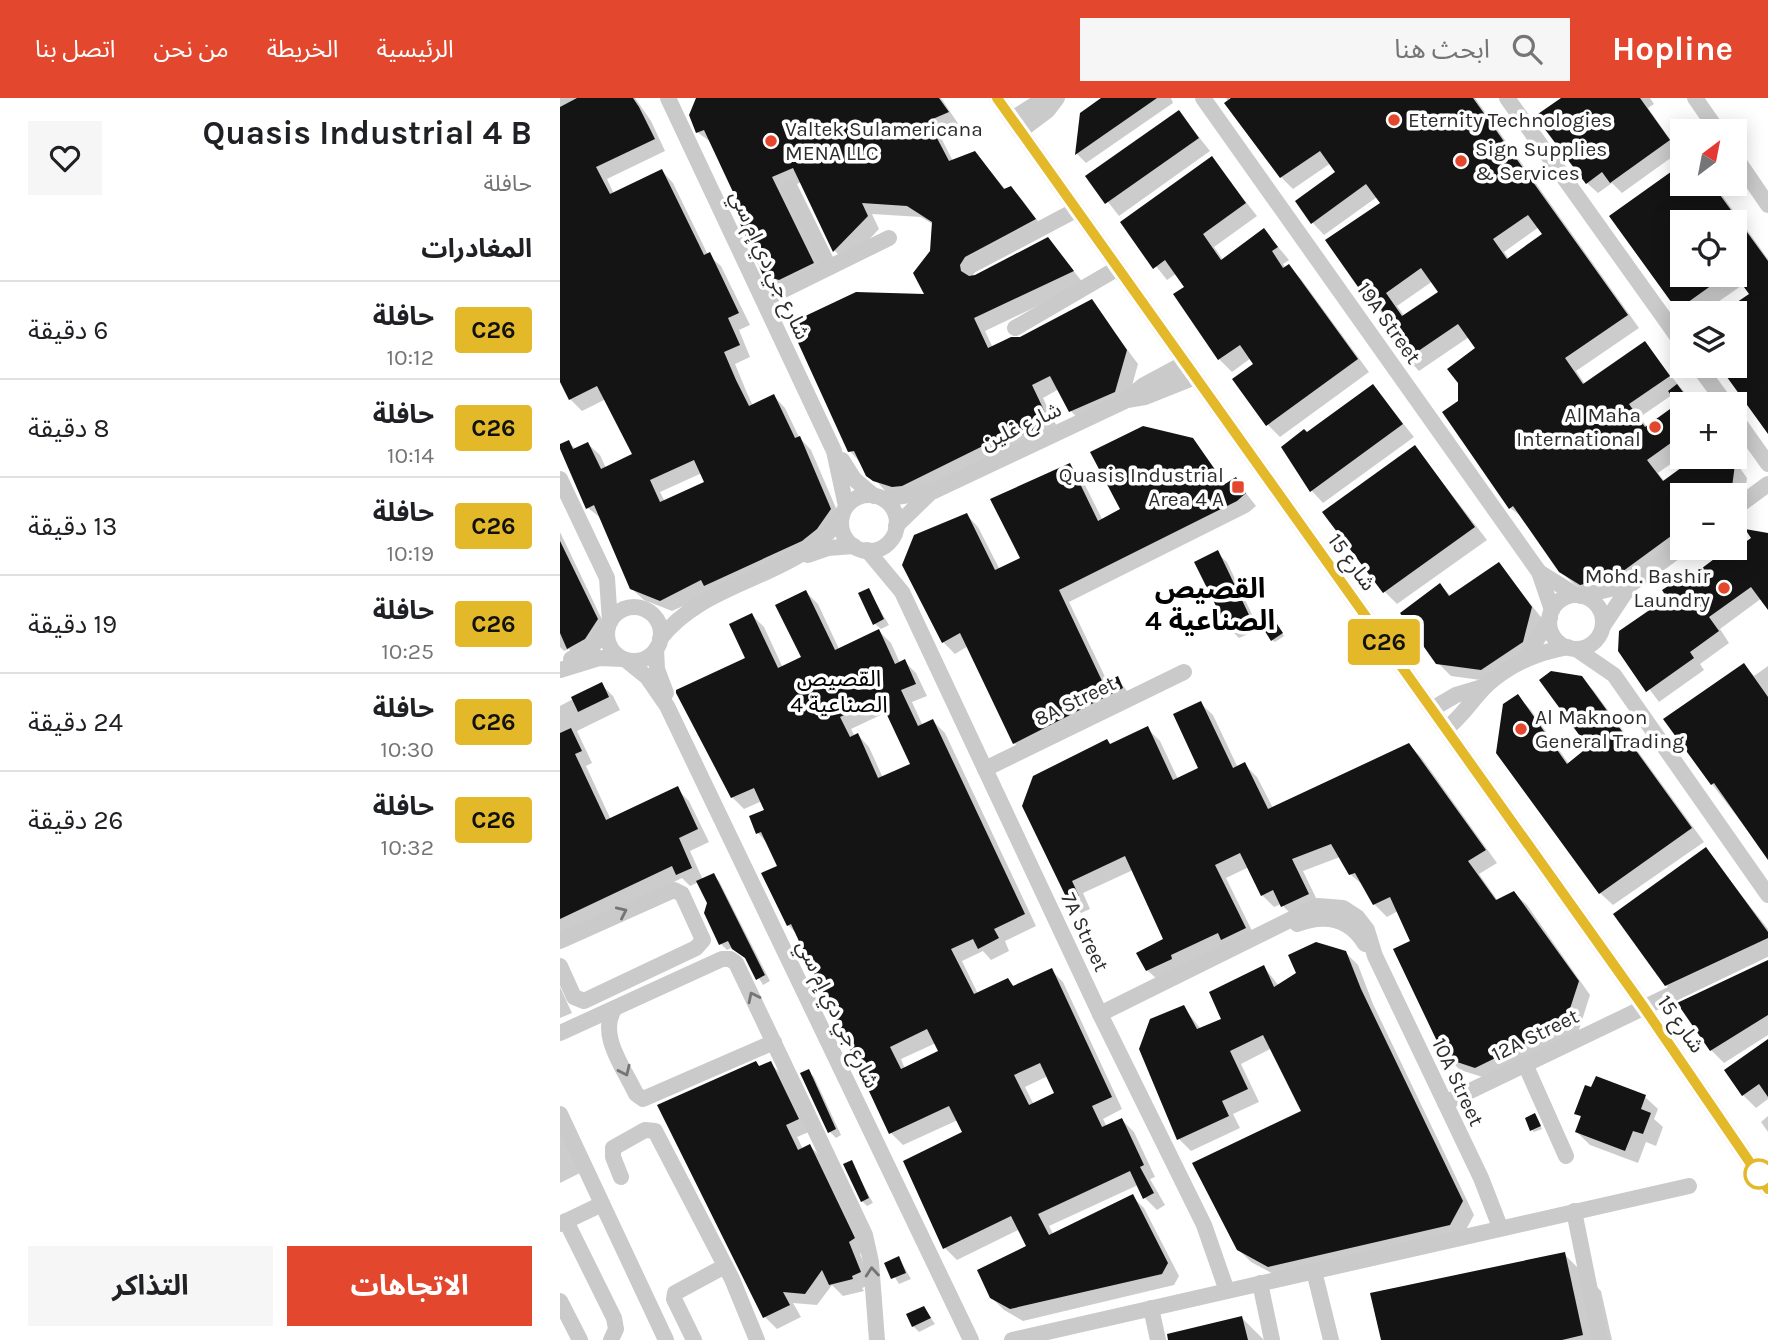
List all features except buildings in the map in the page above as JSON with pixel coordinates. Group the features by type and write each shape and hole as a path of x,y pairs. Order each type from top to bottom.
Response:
{"street":[{"name":"شارع جي دي إم سي","path":"668,98 834,451 854,479 879,497"},
{"name":"شارع 15","path":"997,98 1643,1006 1768,1189"},
{"path":"1016,125 1042,100 1053,98"},
{"name":"19A Street","path":"1203,98 1539,572"},
{"path":"1507,98 1670,326"},
{"path":"1695,98 1710,119"},
{"path":"1747,174 1768,205"},
{"path":"790,188 829,267"},
{"path":"970,266 1076,210"},
{"path":"763,300 889,238"},
{"path":"1015,328 1118,268"},
{"name":"شارع غلين","path":"796,557 826,534 859,497 934,491 1127,400 1144,385 1190,370"},
{"path":"1747,434 1768,464"},
{"name":"شارع جي دي إم سي","path":"834,451 844,511"},
{"path":"560,480 607,578 611,649 624,659"},
{"path":"1747,499 1768,484"},
{"name":"شارع غلين","path":"560,669 599,658 646,658 689,608 796,557 835,547 881,548 934,491"},
{"path":"879,497 892,508 902,592"},
{"path":"844,511 844,536 860,548 902,592"},
{"path":"1432,709 1456,695 1486,686 1526,658 1595,641 1631,584 1670,556"},
{"path":"1539,572 1598,606 1614,675 1768,895"},
{"path":"1539,572 1551,614 1552,633 1614,675"},
{"path":"607,578 659,625 658,644"},
{"path":"1526,658 1562,599 1631,584"},
{"name":"7A Street","path":"902,592 1100,1014 1204,1225 1227,1291"},
{"name":"شارع غلين","path":"560,669 592,647 623,610 689,608"},
{"name":"شارع جي دي إم سي","path":"658,644 657,669 667,706"},
{"name":"شارع جي دي إم سي","path":"624,659 647,677 667,706 971,1340"},
{"name":"8A Street","path":"985,769 1184,672"},
{"path":"1446,729 1472,705 1486,686"},
{"path":"560,941 674,890 682,894 703,940 696,948 584,1000 574,997 560,966"},
{"name":"10A Street","path":"1100,1014 1277,929 1312,919 1335,919 1354,930 1376,956 1500,1227"},
{"name":"12A Street","path":"1445,1103 1768,948"},
{"path":"560,1033 722,959 730,959 736,963 865,1235 871,1262 877,1340"},
{"path":"615,1008 608,1021 608,1033 636,1094 643,1099 774,1042"},
{"path":"1525,1064 1566,1156"},
{"path":"560,1114 666,1340"},
{"path":"621,1177 613,1157 613,1148 645,1130 655,1131 725,1266 757,1340"},
{"path":"1012,1340 1689,1186"},
{"path":"602,1204 563,1223 614,1318 616,1329 611,1340"},
{"path":"1574,1211 1600,1340"},
{"path":"694,1340 674,1299 675,1293 725,1266"},
{"path":"1314,1271 1331,1340"},
{"path":"1260,1283 1272,1340"},
{"path":"560,1301 580,1340"},
{"path":"1151,1308 1158,1340"}],"bus line":[{"name":"C26","path":"997,98 1643,1006 1768,1189"}],"place":[{"name":"Eternity Technologies","path":"1394,120"},
{"name":"Valtek Sulamericana MENA LLC","path":"771,141"},
{"name":"Sign Supplies & Services","path":"1461,161"},
{"name":"Al Maha International","path":"1655,427"},
{"name":"Quasis Industrial Area 4 A","path":"1238,487"},
{"name":"Mohd. Bashir Laundry","path":"1724,588"},
{"name":"Al Maknoon General Trading","path":"1521,729"}],"district":[{"name":"القصيص الصناعية 4","path":"1210,604"},
{"name":"القصيص الصناعية 4","path":"839,691"}]}
